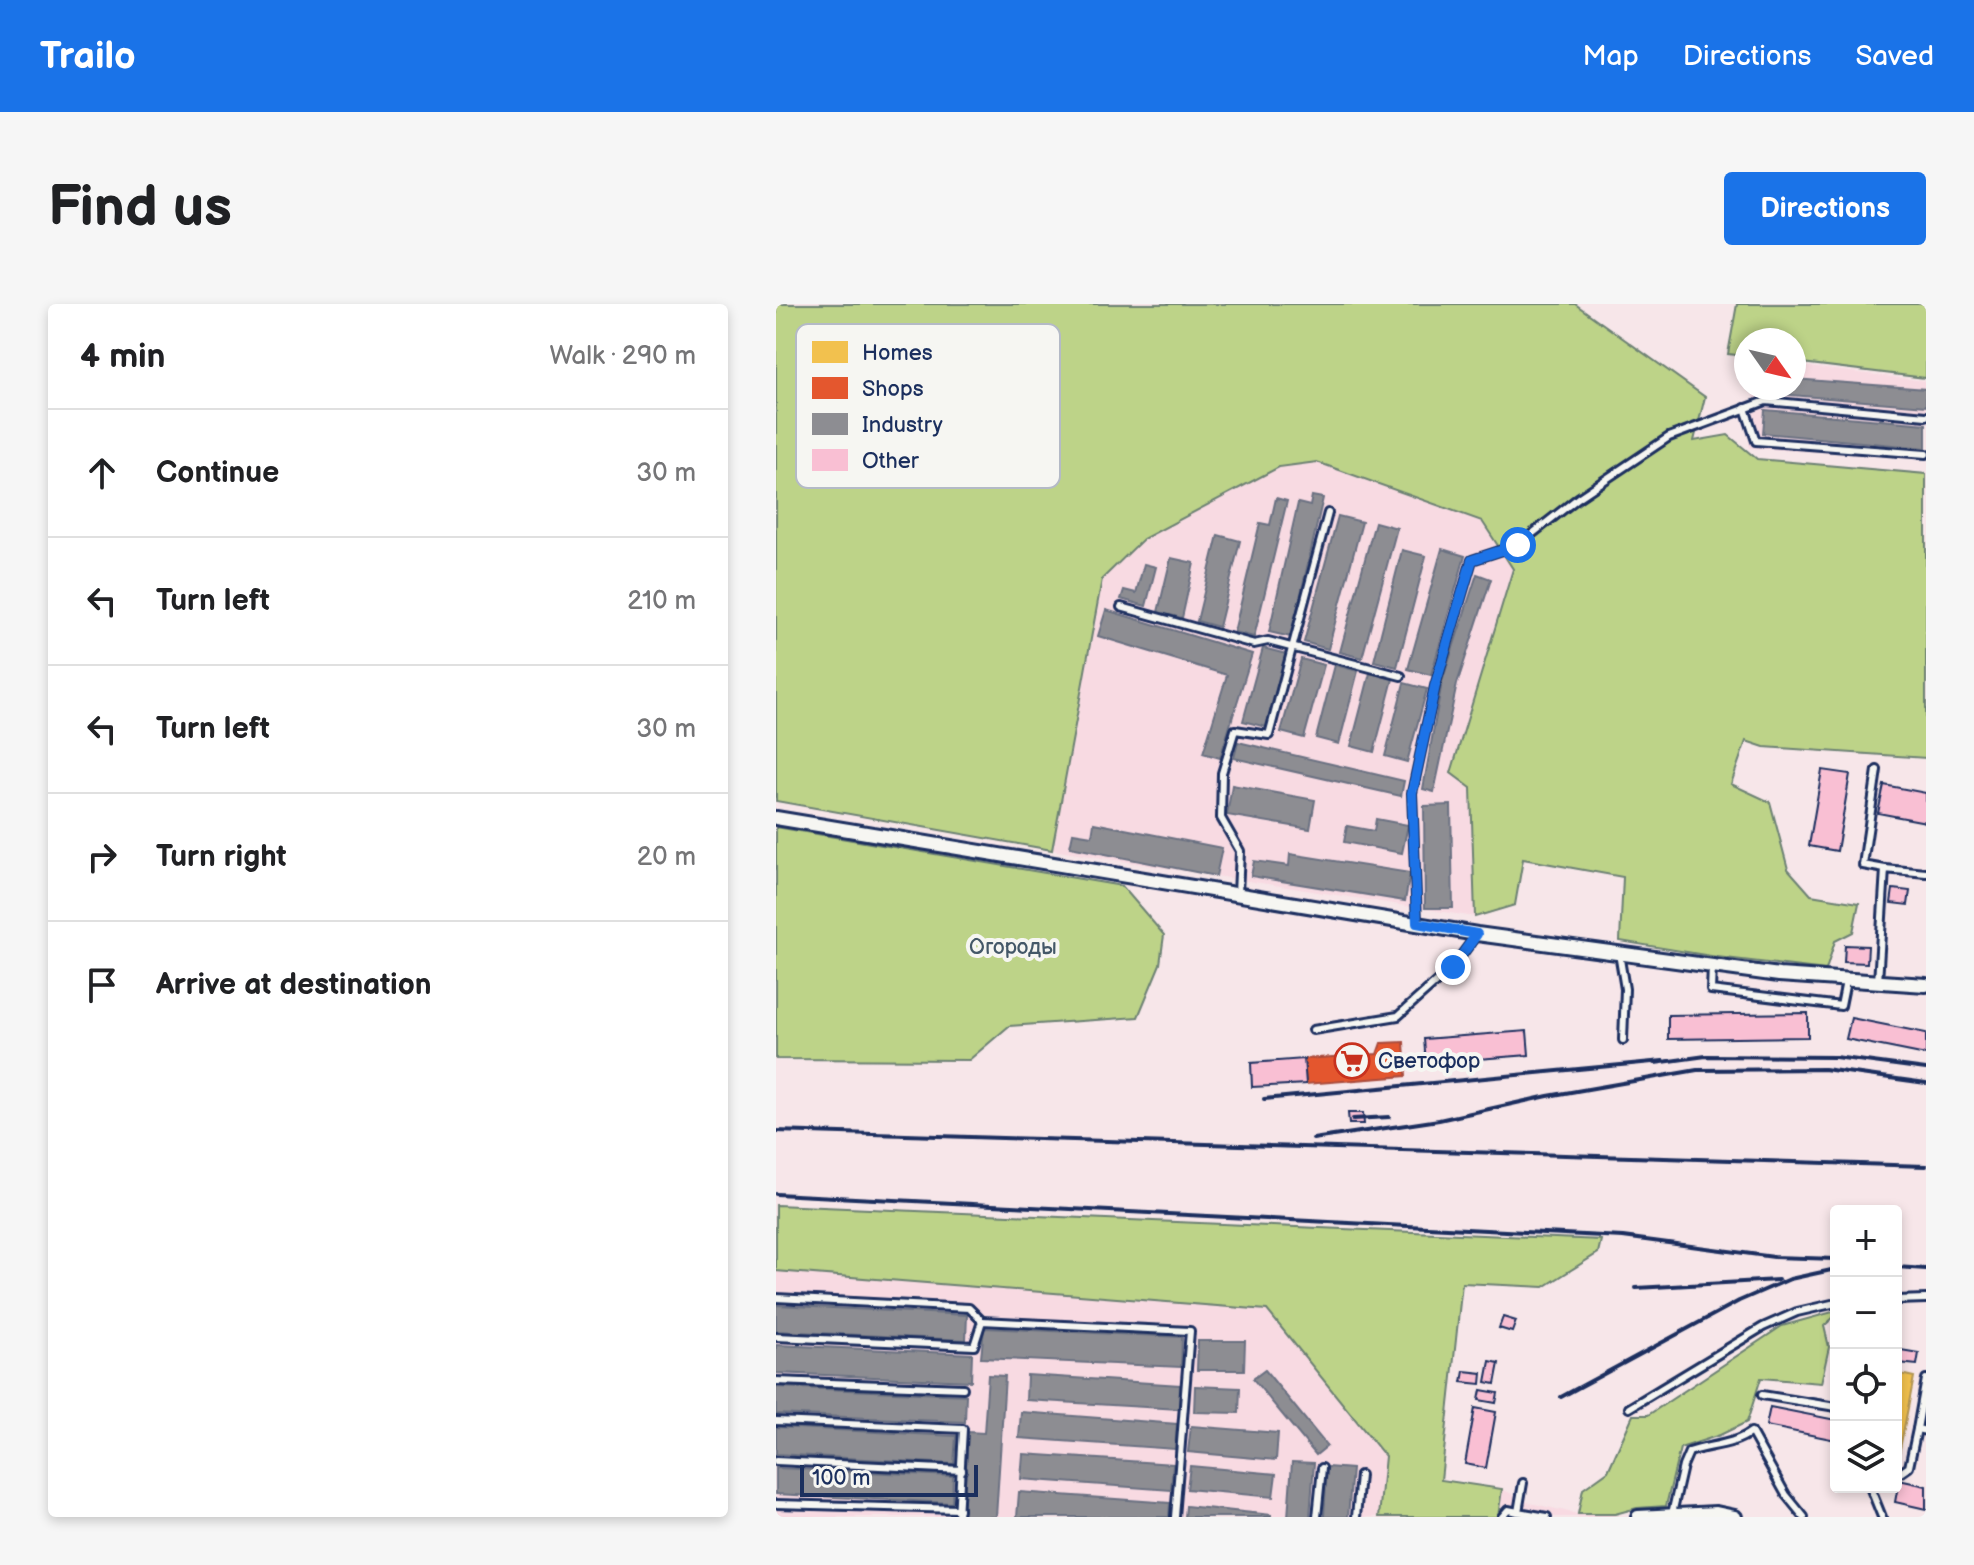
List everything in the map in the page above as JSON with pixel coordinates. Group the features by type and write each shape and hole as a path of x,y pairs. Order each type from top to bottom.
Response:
{"street":[{"path":"776,818 1238,897 1477,934 1712,966 1926,985"},
{"path":"1640,1517 1716,1513 1735,1517"}],"lane":[{"path":"1417,923 1412,793 1435,686 1472,560 1518,545 1578,498 1669,437 1766,401 1926,416"},
{"path":"1745,408 1756,441 1926,454"},
{"path":"1238,897 1240,851 1221,818 1222,773 1235,730 1269,735 1328,513"},
{"path":"1121,607 1254,644 1268,641 1401,676"},
{"path":"1877,770 1863,865 1926,873"},
{"path":"1878,982 1885,869"},
{"path":"1313,1030 1398,1016 1453,967 1477,934"},
{"path":"1619,953 1625,989 1623,1040"},
{"path":"1712,966 1711,990 1841,1006 1846,980"},
{"path":"776,1298 969,1308 982,1321 1190,1331 1175,1517"},
{"path":"1902,1300 1926,1299"},
{"path":"1629,1408 1763,1327 1797,1312 1830,1304"},
{"path":"776,1337 974,1346 982,1321"},
{"path":"1902,1472 1909,1467 1926,1379"},
{"path":"776,1381 963,1388"},
{"path":"1762,1395 1830,1406"},
{"path":"776,1421 963,1429 958,1517"},
{"path":"1917,1429 1926,1431"},
{"path":"1672,1514 1689,1452 1711,1444 1740,1441 1751,1432 1786,1495 1804,1517"},
{"path":"776,1461 962,1470"},
{"path":"1317,1517 1322,1468"},
{"path":"1356,1517 1360,1475"},
{"path":"1518,1512 1523,1483"},
{"path":"1871,1493 1882,1517"},
{"path":"776,1504 959,1509"},
{"path":"1502,1517 1508,1510 1547,1517"}],"shaded area":[{"path":"1806,366 1926,381 1926,458 1749,448 1753,400 1806,400"},
{"path":"1317,462 1483,521 1514,569 1451,773 1471,788 1475,917 1052,850 1102,579 1143,539 1279,467"},
{"path":"776,1271 1267,1310 1385,1456 1379,1517 776,1517"},
{"path":"1502,1489 1530,1503 1578,1514 1615,1514 1614,1517 1498,1517"}],"green space":[{"path":"776,304 1575,304 1705,397 1694,441 1728,435 1757,459 1926,474 1926,758 1764,747 1746,741 1731,784 1770,802 1788,869 1811,895 1859,903 1853,932 1835,941 1826,970 1620,941 1623,877 1523,859 1515,905 1475,917 1471,788 1451,773 1513,569 1482,521 1317,462 1279,467 1143,539 1102,579 1052,850 776,801"},
{"path":"1737,304 1926,304 1926,378 1806,363 1806,328 1734,328 1734,355 1728,354"},
{"name":"Огороды","path":"776,827 1122,886 1164,935 1160,964 1138,1017 1009,1026 969,1060 776,1059"},
{"path":"776,1205 1601,1240 1598,1253 1544,1287 1462,1283 1441,1480 1502,1489 1498,1517 1379,1517 1385,1456 1267,1310 776,1271"},
{"path":"1830,1313 1830,1320 1824,1326 1829,1347 1821,1383 1761,1378 1747,1422 1680,1448 1666,1506 1637,1508 1615,1514 1578,1514 1583,1489 1608,1471 1633,1415 1648,1415 1782,1326"}],"building: Homes":[{"path":"1902,1374 1914,1377 1902,1438"}],"building: Shops":[{"path":"1404,1042 1406,1076 1306,1084 1304,1059 1377,1054 1381,1043"}],"building: Industry":[{"path":"1806,380 1926,389 1926,406 1806,396"},
{"path":"1765,410 1926,424 1926,448 1763,433"},
{"path":"1312,496 1323,498 1291,637 1269,632 1298,503 1310,506"},
{"path":"1276,498 1287,501 1254,637 1234,632 1260,523 1270,525"},
{"path":"1338,516 1362,522 1328,649 1304,642"},
{"path":"1375,522 1397,528 1362,658 1340,652"},
{"path":"1218,535 1240,541 1219,627 1197,621"},
{"path":"1442,549 1465,556 1431,675 1408,669"},
{"path":"1402,550 1426,556 1397,667 1374,661"},
{"path":"1171,558 1194,563 1182,618 1158,612"},
{"path":"1144,564 1156,567 1146,606 1121,599 1124,590 1136,593"},
{"path":"1477,574 1491,579 1457,684 1434,792 1423,789 1442,682"},
{"path":"1106,610 1252,654 1220,758 1203,753 1227,675 1098,636"},
{"path":"1263,648 1286,654 1266,727 1243,721"},
{"path":"1301,659 1324,665 1304,738 1281,732"},
{"path":"1335,665 1358,671 1339,744 1316,738"},
{"path":"1370,673 1393,679 1374,752 1351,746"},
{"path":"1404,683 1427,689 1407,762 1385,756"},
{"path":"1238,742 1404,781 1401,796 1234,758"},
{"path":"1232,785 1315,800 1310,829 1227,815"},
{"path":"1451,805 1453,908 1425,908 1424,806"},
{"path":"1376,819 1408,825 1402,853 1344,842 1347,826 1374,831"},
{"path":"1094,823 1222,848 1216,876 1070,847 1073,833 1092,836"},
{"path":"1290,854 1410,873 1405,901 1251,876 1254,861 1289,866"},
{"path":"776,1305 967,1315 966,1340 776,1331"},
{"path":"984,1328 1182,1337 1181,1367 981,1358"},
{"path":"1198,1341 1245,1341 1244,1370 1197,1370"},
{"path":"776,1345 972,1354 971,1381 776,1373"},
{"path":"1265,1370 1327,1446 1316,1455 1253,1379"},
{"path":"988,1375 1005,1376 996,1517 963,1517 968,1432 984,1433"},
{"path":"1027,1375 1180,1385 1179,1409 1026,1400"},
{"path":"1195,1386 1240,1388 1239,1413 1194,1412"},
{"path":"776,1387 966,1395 965,1422 776,1414"},
{"path":"1021,1412 1177,1424 1175,1449 1019,1438"},
{"path":"1191,1426 1278,1433 1276,1460 1188,1452"},
{"path":"776,1427 956,1436 954,1464 776,1454"},
{"path":"1023,1454 1173,1464 1171,1490 1021,1479"},
{"path":"1292,1462 1314,1463 1310,1517 1288,1517"},
{"path":"1190,1466 1276,1474 1273,1497 1187,1489"},
{"path":"1327,1467 1352,1469 1348,1517 1324,1517"},
{"path":"776,1468 953,1476 952,1503 776,1494"},
{"path":"1019,1492 1170,1503 1169,1517 1017,1517"},
{"path":"1186,1506 1271,1515 1271,1517 1185,1517"}],"building: Other":[{"path":"1822,770 1850,774 1837,851 1809,846"},
{"path":"1884,785 1926,793 1926,822 1878,813"},
{"path":"1893,889 1910,891 1908,905 1891,903"},
{"path":"1845,945 1868,946 1867,963 1844,962"},
{"path":"1808,1013 1808,1037 1668,1039 1668,1015"},
{"path":"1851,1018 1926,1033 1926,1055 1846,1039"},
{"path":"1527,1031 1529,1055 1426,1063 1424,1039"},
{"path":"1304,1059 1306,1084 1252,1087 1251,1063"},
{"path":"1348,1113 1363,1113 1364,1124 1349,1124"},
{"path":"1503,1317 1516,1321 1512,1332 1499,1328"},
{"path":"1902,1350 1919,1353 1917,1365 1902,1363"},
{"path":"1490,1361 1499,1363 1495,1384 1486,1382"},
{"path":"1464,1371 1482,1373 1481,1384 1462,1382"},
{"path":"1481,1390 1498,1393 1496,1403 1479,1400"},
{"path":"1770,1407 1830,1419 1830,1439 1766,1426"},
{"path":"1475,1408 1496,1412 1486,1468 1465,1464"},
{"path":"1902,1481 1926,1486 1926,1509 1895,1502 1897,1493 1902,1493"}],"railway":[{"path":"1655,1063 1706,1056 1835,1057 1926,1069"},
{"path":"1264,1099 1663,1061"},
{"path":"1313,1139 1439,1120 1548,1096 1697,1070 1824,1069 1926,1083"},
{"path":"1353,1119 1389,1117"},
{"path":"776,1131 1926,1166"},
{"path":"776,1194 1623,1237 1774,1257 1830,1259"},
{"path":"1902,1267 1926,1269"},
{"path":"1561,1397 1739,1301 1790,1279 1830,1270"},
{"path":"1636,1288 1778,1280"}],"place":[{"name":"Светофор","path":"1352,1061"}],"route":[{"path":"1453,967 1477,934 1417,923 1412,793 1435,686 1472,560 1518,545"}]}
